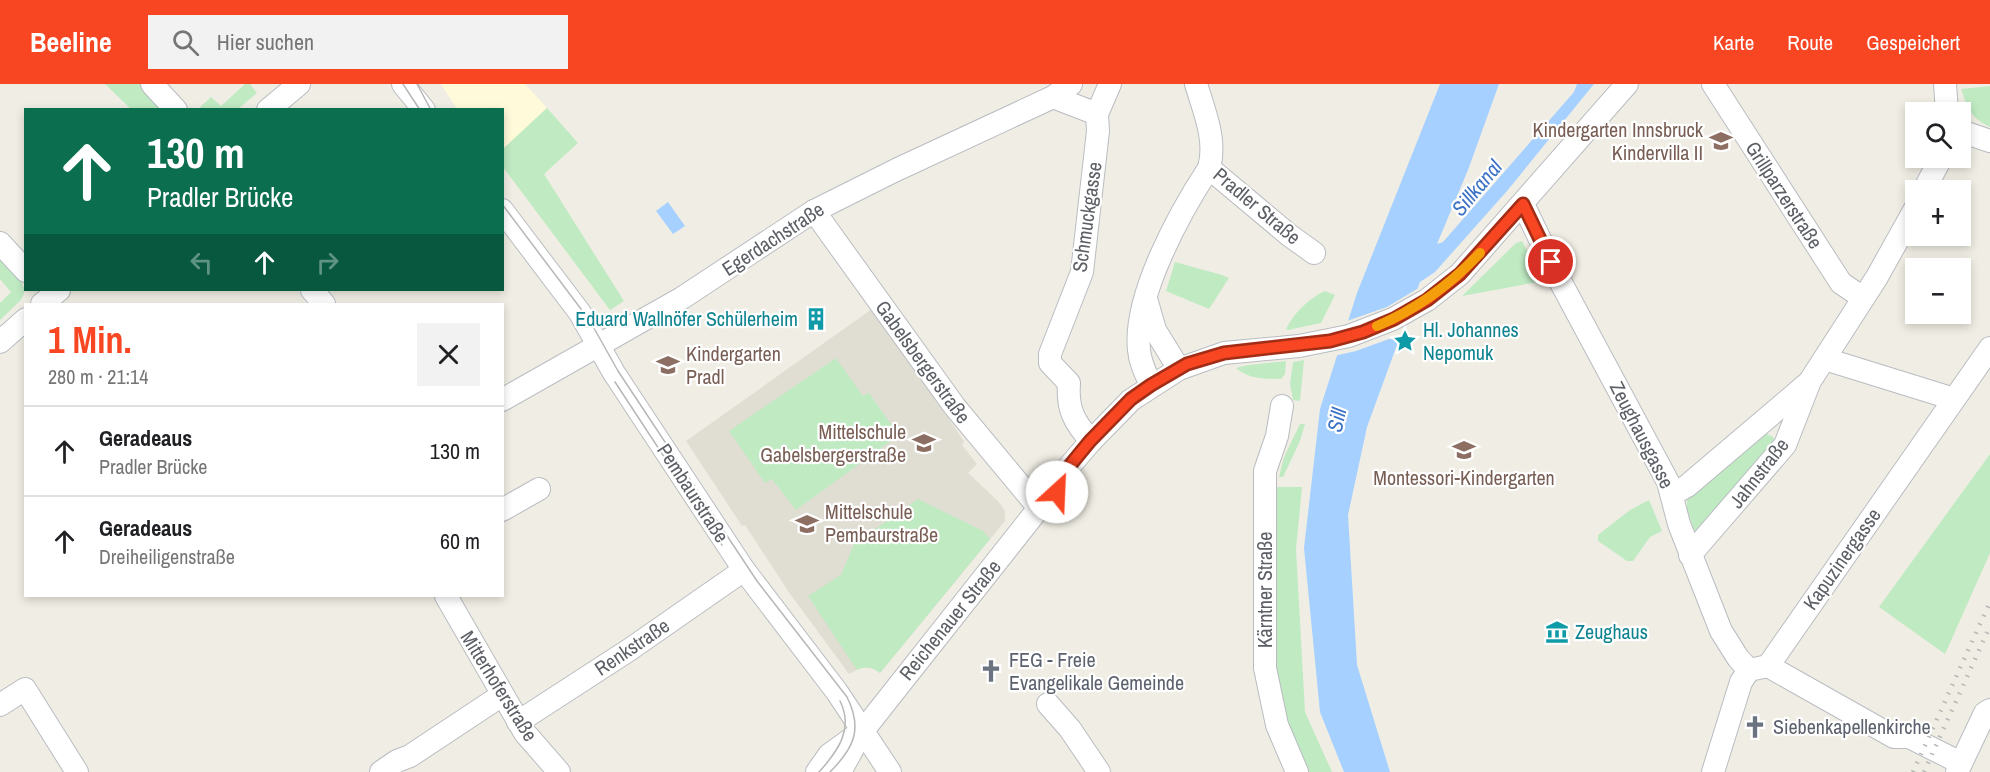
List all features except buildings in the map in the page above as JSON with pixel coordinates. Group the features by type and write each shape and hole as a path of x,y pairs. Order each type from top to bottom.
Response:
{"street":[{"path":"152,84 174,108"},
{"path":"270,108 299,84"},
{"path":"403,84 422,108"},
{"path":"421,84 429,108"},
{"name":"Schmuckgasse","path":"1090,441 1076,423 1068,399 1069,383 1050,363 1050,354 1082,272 1098,131 1096,114 1110,84"},
{"name":"Pradler Straße","path":"1196,84 1212,142 1209,168 1314,253"},
{"name":"Reichenauer Straße","path":"840,772 862,732 1039,508 1057,492 1067,469 1090,441 1131,399 1179,369 1224,353 1330,341 1363,332 1394,319 1427,300 1460,274 1627,84"},
{"name":"Grillparzerstraße","path":"1713,84 1841,283 1863,298"},
{"path":"1945,84 1946,102"},
{"name":"Egerdachstraße","path":"504,399 682,298 814,211 1062,90 1096,114"},
{"path":"1971,135 1990,141"},
{"path":"1151,385 1141,361 1138,333 1146,297 1160,256 1209,168"},
{"name":"Zeughausgasse","path":"1523,204 1559,279 1672,494 1690,555 1721,631 1738,658 1894,737 1909,737 1959,767"},
{"name":"Gabelsbergerstraße","path":"814,211 955,407 1039,508"},
{"name":"Pembaurstraße","path":"504,213 580,313 614,373 744,570 837,692 890,772"},
{"name":"Jahnstraße","path":"1690,555 1785,445 1810,381 1885,264 1905,227"},
{"path":"0,243 24,269"},
{"path":"313,291 323,303"},
{"path":"1146,297 1155,330 1179,369"},
{"path":"0,342 24,321"},
{"name":"Kapuzinergasse","path":"1713,772 1742,682 1758,668 1990,348"},
{"path":"1825,359 1954,399"},
{"name":"Jahnstraße","path":"1672,494 1687,486 1810,381"},
{"name":"Kärntner Straße","path":"1282,406 1277,436 1265,471 1265,668 1277,725 1297,772"},
{"path":"504,509 538,489"},
{"name":"Renkstraße","path":"518,722 629,650 744,570"},
{"name":"Mitterhoferstraße","path":"447,597 525,733 559,772"},
{"path":"0,705 25,689 77,772"},
{"path":"381,772 410,756 502,696"},
{"path":"1048,704 1070,729 1099,772"},
{"path":"1959,767 1985,713 1990,710"},
{"name":"Reichenauer Straße","path":"817,772 829,755 862,732"}],"shaded area":[{"path":"441,84 525,84 547,108 504,148 504,108 456,108"},
{"path":"872,309 964,441 962,445 977,464 968,473 998,501 1005,511 1005,521 880,673 863,667 849,674 788,591 745,525 742,526 686,441"}],"green space":[{"path":"105,84 143,84 165,108 130,108"},
{"path":"245,84 250,84 257,93 239,108 200,107 211,97 221,106"},
{"path":"1990,86 1990,127 1978,120 1971,112 1971,102 1966,102 1961,89"},
{"path":"547,108 578,143 544,174 624,301 610,310 504,168 504,148"},
{"path":"1522,241 1543,281 1462,296 1516,243"},
{"path":"0,256 20,279 25,291 21,300 0,320 0,303 11,292 0,279"},
{"path":"1175,262 1229,278 1209,309 1166,291"},
{"path":"1325,291 1335,295 1321,323 1286,329 1302,307"},
{"path":"836,358 863,396 869,393 899,435 796,510 772,479 765,483 729,431"},
{"path":"1304,360 1300,401 1293,400 1290,384 1293,362"},
{"path":"1286,361 1285,374 1281,379 1251,376 1236,368 1248,365"},
{"path":"1300,424 1305,424 1300,441 1283,477 1279,477 1284,457"},
{"path":"1765,433 1773,437 1778,444 1697,531 1694,530 1687,509 1687,496"},
{"path":"1990,454 1990,553 1945,654 1879,607"},
{"path":"1270,487 1302,487 1296,549 1305,712 1332,772 1306,772 1282,721 1270,674"},
{"path":"918,499 983,531 990,539 880,673 869,668 857,670 808,596 841,575 854,544"},
{"path":"1649,500 1662,531 1650,537 1633,561 1627,561 1598,541 1598,535 1630,510"}],"water":[{"name":"Sill","path":"1440,84 1499,84 1468,170 1437,244 1443,242 1574,92 1577,84 1594,84 1507,191 1435,272 1420,282 1367,427 1348,515 1357,665 1390,772 1344,772 1320,712 1304,548 1320,409 1357,293"},
{"path":"668,202 685,226 673,234 656,211"}],"pier":[{"path":"1422,286 1402,340 1389,339 1334,356 1344,322 1387,307"}],"tram line":[{"path":"403,84 419,108"},
{"path":"417,84 430,108"},
{"path":"504,207 590,321 618,371 757,581 847,697 854,719 854,738 845,755 830,772"},
{"path":"615,382 722,545"},
{"path":"819,772 838,748 845,730 844,711 840,701"}],"railway":[{"path":"1913,772 1990,602"},
{"path":"1924,772 1990,626"}],"slow traffic":[{"path":"1377,326 1427,300 1460,274 1480,253"}],"place":[{"name":"Kindergarten Innsbruck Kindervilla II","path":"1721,141"},
{"name":"Eduard Wallnöfer Schülerheim","path":"816,319"},
{"name":"Hl. Johannes Nepomuk","path":"1405,341"},
{"name":"Kindergarten Pradl","path":"668,365"},
{"name":"Mittelschule Gabelsbergerstraße","path":"924,443"},
{"name":"Montessori-Kindergarten","path":"1464,450"},
{"name":"Mittelschule Pembaurstraße","path":"807,524"},
{"name":"Zeughaus","path":"1557,632"},
{"name":"FEG - Freie Evangelikale Gemeinde","path":"991,671"},
{"name":"Siebenkapellenkirche","path":"1755,727"}],"route":[{"path":"1057,492 1067,469 1090,441 1131,399 1151,385 1187,364 1224,353 1330,341 1363,332 1394,319 1427,300 1460,274 1523,204 1551,262"}],"water label":[{"name":"Sillkanal","path":"1477,188"}]}
